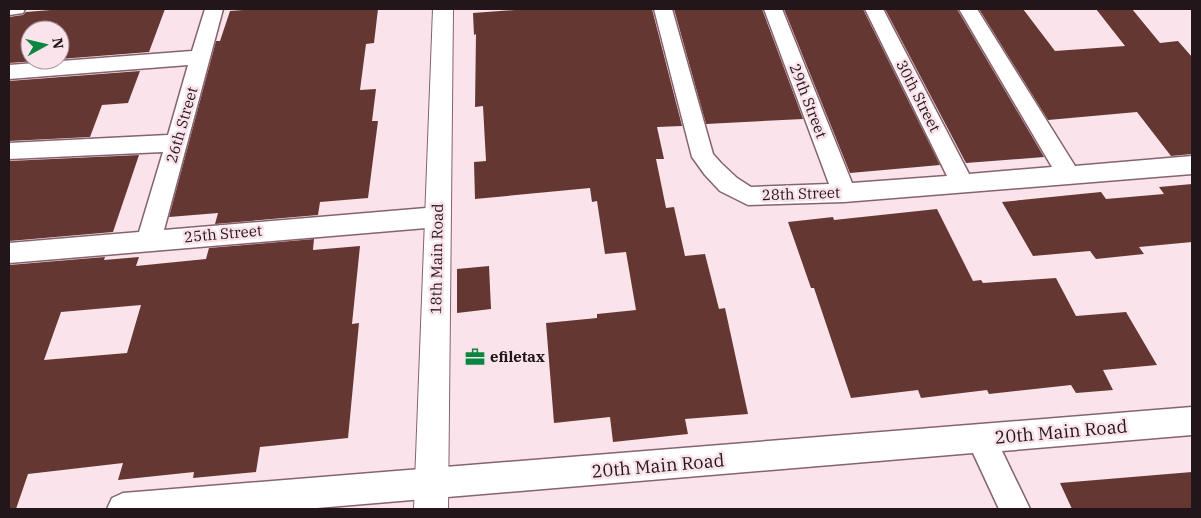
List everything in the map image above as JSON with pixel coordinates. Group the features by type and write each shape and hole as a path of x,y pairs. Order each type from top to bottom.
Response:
{"street":[{"path":"9,9 16,9"},
{"name":"26th Street","path":"149,241 214,9"},
{"name":"18th Main Road","path":"431,497 443,9"},
{"name":"28th Street","path":"663,9 703,157 717,175 734,190 748,196 844,193 1192,165"},
{"name":"29th Street","path":"773,9 844,193"},
{"name":"30th Street","path":"874,9 962,184"},
{"path":"968,9 1068,174"},
{"path":"9,72 202,57"},
{"path":"9,151 177,143"},
{"name":"25th Street","path":"9,253 438,217"},
{"name":"20th Main Road","path":"123,509 431,497 981,439 1192,421"},
{"path":"981,439 1015,509"}],"building":[{"path":"63,9 165,9 149,52 70,58 70,20 20,20 20,62 9,63 9,17 23,15 26,12"},
{"path":"257,9 378,9 374,43 366,44 360,90 376,89 372,121 378,121 368,198 320,202 318,215 215,224 218,213 169,217 216,41 220,41 230,11"},
{"path":"529,9 652,9 682,126 657,127 664,159 656,159 666,208 674,207 685,256 705,254 719,309 725,308 748,414 685,419 688,434 613,442 610,417 554,423 546,323 597,318 597,314 636,310 626,252 605,254 597,201 592,202 590,188 475,199 474,162 486,161 483,106 475,107 476,34 474,35 473,13"},
{"path":"674,9 762,9 803,119 706,124"},
{"path":"784,9 863,9 940,165 850,173"},
{"path":"885,9 957,9 1044,157 966,163"},
{"path":"979,9 1023,9 1055,51 1125,46 1096,9 1132,9 1160,43 1178,41 1192,57 1192,154 1171,156 1137,112 1048,120"},
{"path":"140,71 128,103 102,105 90,137 9,141 9,81"},
{"path":"139,155 113,232 9,241 9,161"},
{"path":"1192,184 1192,242 1139,247 1144,254 1096,259 1090,251 1033,256 1002,202 1101,192 1106,199 1164,194 1159,187"},
{"path":"937,209 973,281 981,280 983,283 1056,278 1076,316 1126,312 1157,365 1103,370 1113,390 1076,393 1071,385 989,394 987,390 921,398 918,390 851,398 814,288 811,288 788,222 833,217 834,220"},
{"path":"314,239 313,250 360,246 352,324 359,323 348,438 260,447 256,472 193,478 194,472 118,480 123,463 28,474 16,509 9,509 9,265 105,257 104,260 139,257 136,266 206,259 209,248","holes":["141,305 127,353 44,360 61,312"]},
{"path":"489,266 491,309 457,313 457,269"},
{"path":"1192,472 1192,509 1072,509 1060,483"}],"place":[{"name":"efiletax","path":"475,357"}]}
